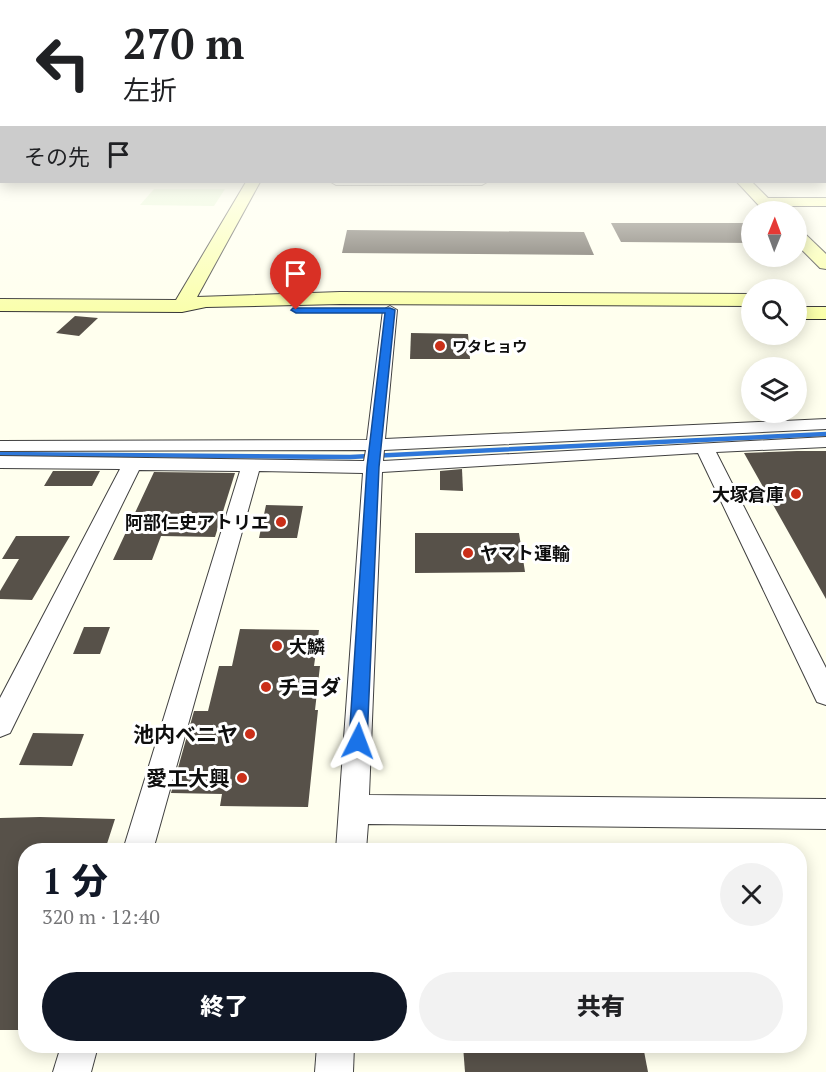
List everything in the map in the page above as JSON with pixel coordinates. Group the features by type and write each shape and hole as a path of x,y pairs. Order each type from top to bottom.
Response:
{"street":[{"path":"182,306 233,217"},
{"path":"807,226 826,244"},
{"path":"807,245 826,264"},
{"path":"182,306 206,302 340,298 741,300"},
{"path":"807,300 826,300"},
{"path":"0,304 182,306 202,309 741,313"},
{"path":"352,843 374,455 390,310"},
{"path":"807,313 826,313"},
{"path":"2,460 251,465 826,424"},
{"path":"2,460 374,455 826,442"},
{"path":"704,447 826,694"},
{"path":"0,725 133,463"},
{"path":"140,843 251,465"},
{"path":"355,809 826,814"},
{"path":"72,1072 78,1053"},
{"path":"334,1072 335,1053"}],"building":[{"path":"611,223 741,223 741,243 621,242"},
{"path":"347,230 584,232 594,255 342,253"},
{"path":"75,316 98,318 79,336 56,333"},
{"name":"ワタヒョウ","path":"411,333 468,334 470,359 410,359"},
{"name":"大塚倉庫","path":"826,451 826,599 744,453"},
{"path":"462,469 463,491 440,490 440,471"},
{"path":"53,471 100,471 92,486 44,486"},
{"path":"154,472 235,473 215,537 161,536 152,560 113,560"},
{"name":"阿部仁史アトリエ","path":"266,505 303,506 297,538 259,538"},
{"name":"ヤマト運輸","path":"415,533 519,533 525,572 415,573"},
{"path":"16,536 70,536 32,600 0,599 0,591 19,559 2,559"},
{"path":"84,627 110,627 100,654 73,654"},
{"path":"240,629 319,630 314,666 320,666 315,710 318,710 308,807 220,806 222,794 171,793 194,711 208,711 219,666 232,666"},
{"path":"33,733 84,734 72,766 19,765"},
{"path":"0,818 115,819 107,843 18,843 18,1030 0,1030"},
{"path":"464,1053 644,1053 648,1072 465,1072"}],"waterway":[{"path":"0,454 350,457 826,434"}],"place":[{"name":"ワタヒョウ","path":"440,346"},
{"name":"大塚倉庫","path":"796,494"},
{"name":"阿部仁史アトリエ","path":"281,522"},
{"name":"ヤマト運輸","path":"468,553"},
{"name":"大鱗","path":"277,646"},
{"name":"チヨダ","path":"266,687"},
{"name":"池内ベニヤ","path":"250,734"},
{"name":"愛工大興","path":"242,778"}],"route":[{"path":"296,310 390,310 373,467 358,741"}]}
